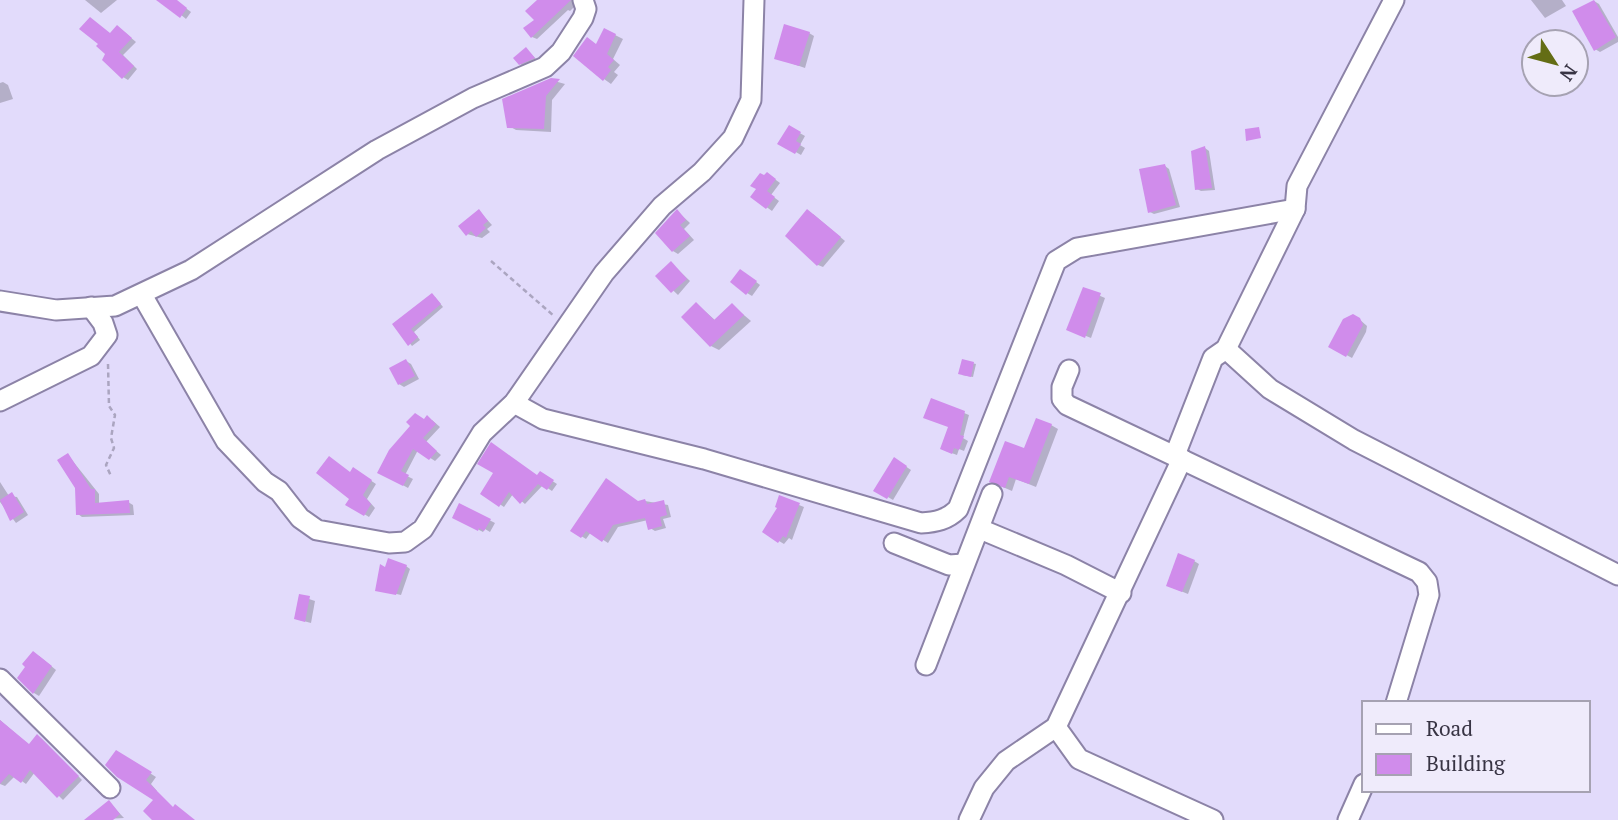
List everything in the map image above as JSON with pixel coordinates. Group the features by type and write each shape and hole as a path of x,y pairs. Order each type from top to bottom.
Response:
{"street":[{"path":"0,301 56,310 115,306 191,270 377,150 473,98 545,67 561,52 583,18 586,9 583,0"},
{"path":"142,295 226,440 265,482 279,491 300,518 317,530 389,543 405,542 423,529 481,433 514,403 604,273 662,206 702,172 733,138 751,100 754,0"},
{"path":"969,820 984,788 1006,761 1056,727 1121,593 1179,457 1213,358 1226,349 1295,209 1297,186 1394,0"},
{"path":"514,403 543,419 704,459 921,523 933,523 950,516 958,509 1056,261 1077,248 1295,209"},
{"path":"0,401 91,356 103,344 107,335 103,323 92,307"},
{"path":"1226,349 1270,389 1354,440 1618,575"},
{"path":"1069,370 1062,387 1062,399 1067,405 1419,572 1427,582 1429,595 1397,701"},
{"path":"926,665 992,494"},
{"path":"980,529 1066,565 1121,593"},
{"path":"894,543 949,565 964,564"},
{"path":"0,679 110,788"},
{"path":"1056,727 1079,759 1213,820"},
{"path":"1348,820 1362,788"}],"path":[{"path":"491,261 559,320 555,345"},
{"path":"103,344 109,368 109,406 115,415 111,438 114,448 106,466 111,476"}],"building":[{"path":"156,0 177,0 187,8 180,18"},
{"path":"537,0 571,0 531,38 523,28 534,20 525,11"},
{"path":"1594,0 1616,37 1594,51 1590,44 1590,28 1581,28 1572,11"},
{"path":"90,17 110,33 117,25 132,38 119,52 134,66 122,79 102,60 105,54 96,46 98,44 79,29"},
{"path":"784,24 810,32 799,66 774,59"},
{"path":"604,28 616,34 607,54 614,60 603,81 573,56 587,37 596,44"},
{"path":"526,47 535,58 519,65 513,58"},
{"path":"551,78 560,79 546,96 544,129 507,128 502,99"},
{"path":"789,125 801,132 796,141 801,144 795,154 777,144"},
{"path":"1259,127 1261,138 1246,141 1245,129"},
{"path":"1205,146 1212,188 1195,190 1191,151"},
{"path":"1165,164 1176,205 1148,213 1139,169"},
{"path":"767,172 776,179 767,191 775,197 766,209 750,197 756,189 750,186 760,173 764,175"},
{"path":"479,209 488,221 483,225 486,228 476,237 471,231 466,236 458,226"},
{"path":"677,209 686,220 680,225 690,236 672,252 655,233"},
{"path":"807,209 841,237 817,266 785,236"},
{"path":"671,261 687,279 671,293 655,276"},
{"path":"740,269 757,281 746,295 730,282"},
{"path":"1083,287 1101,293 1085,338 1066,330"},
{"path":"432,293 441,304 411,329 418,337 408,346 392,324"},
{"path":"696,302 714,320 732,303 744,315 710,347 681,317"},
{"path":"1353,314 1360,318 1363,325 1346,357 1328,347 1343,319"},
{"path":"406,359 415,376 398,385 389,368"},
{"path":"962,359 974,362 971,377 958,374"},
{"path":"931,398 965,411 960,435 964,436 959,450 954,448 952,454 940,449 948,427 923,418"},
{"path":"415,413 424,419 427,415 436,424 423,438 437,451 429,460 413,449 401,471 409,475 403,486 377,473 389,450 410,426 406,422"},
{"path":"1036,418 1052,424 1029,484 1009,477 1005,488 989,482 1005,441 1024,448"},
{"path":"491,442 537,475 540,471 554,480 547,490 538,484 520,504 509,492 499,507 480,494 493,473 477,464"},
{"path":"68,453 91,489 95,489 95,503 129,500 130,513 76,515 75,488 57,460"},
{"path":"329,456 350,472 353,467 372,480 363,495 371,504 364,516 345,505 349,499 316,473"},
{"path":"894,457 907,466 887,499 873,491"},
{"path":"606,478 638,501 645,499 647,504 664,500 667,515 660,517 662,526 648,530 645,518 613,525 602,542 586,531 581,538 570,531"},
{"path":"12,492 24,512 10,521 0,500"},
{"path":"779,495 800,503 786,538 783,536 778,543 762,532 777,508 775,507"},
{"path":"459,503 491,519 484,531 479,528 478,531 452,518"},
{"path":"1178,553 1195,560 1182,592 1166,586"},
{"path":"388,558 407,565 396,595 375,591 380,564 385,567"},
{"path":"299,594 310,596 305,622 294,619"},
{"path":"33,651 52,666 33,694 17,678 25,667 22,664"},
{"path":"0,720 29,744 37,734 79,776 57,798 30,770 21,783 9,774 0,784"},
{"path":"116,750 152,772 146,780 173,807 175,804 195,820 152,820 143,811 153,800 117,777 105,765"},
{"path":"109,800 120,814 113,820 84,820"}]}
